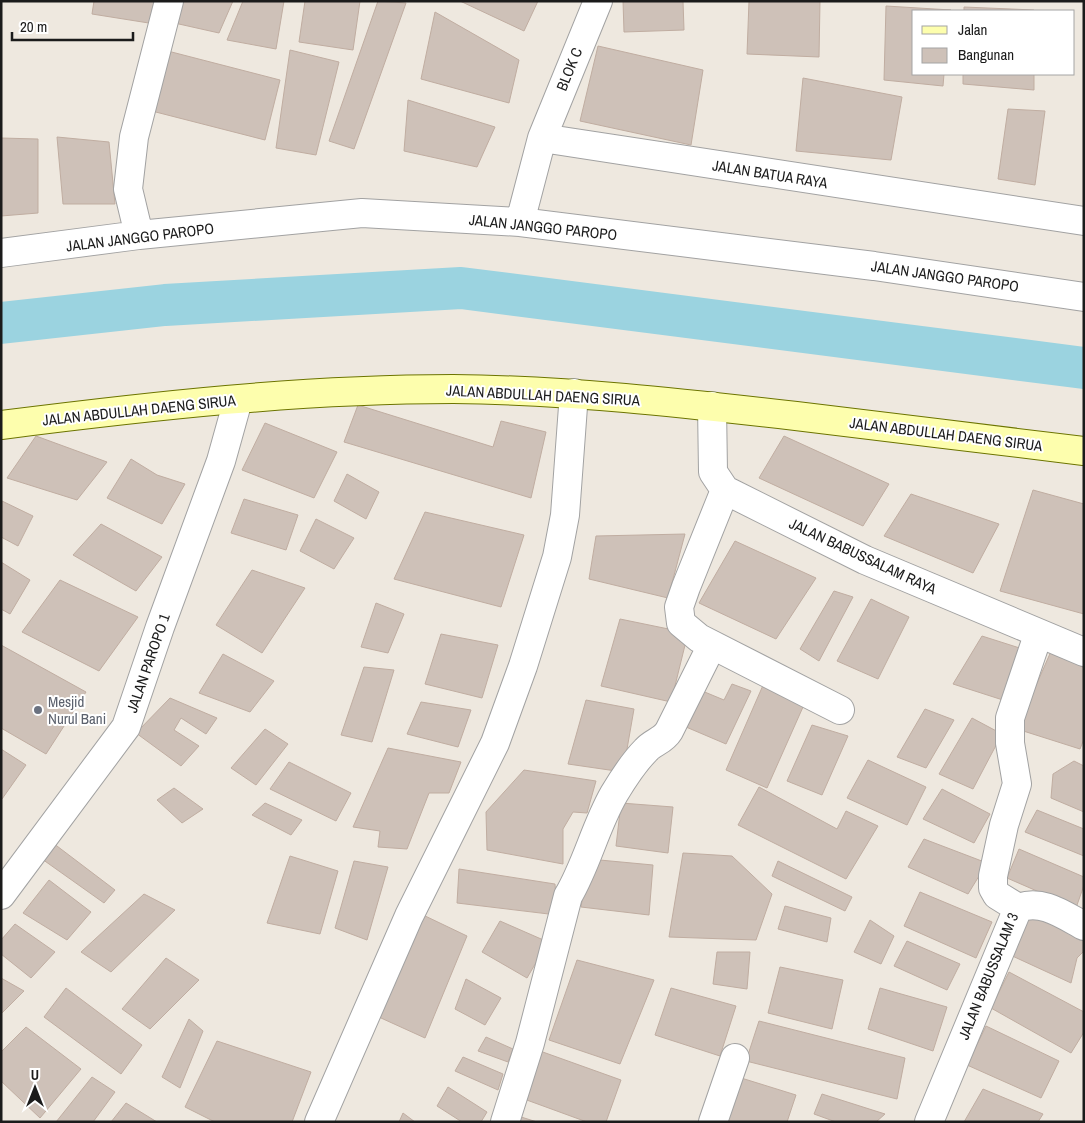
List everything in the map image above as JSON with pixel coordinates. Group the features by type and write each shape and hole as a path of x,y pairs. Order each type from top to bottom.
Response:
{"main road":[{"name":"JALAN ABDULLAH DAENG SIRUA","path":"1,425 172,405 453,389 574,393 712,406 1084,451"}],"street":[{"path":"139,235 128,189 134,137 169,1"},
{"name":"BLOK C","path":"542,138 598,1"},
{"path":"520,222 542,138"},
{"name":"JALAN BATUA RAYA","path":"542,138 1084,221"},
{"name":"JALAN JANGGO PAROPO","path":"1,253 139,235 362,214 520,222 874,266 1084,297"},
{"path":"319,1122 409,916 495,743 523,666 557,557 565,515 574,393"},
{"name":"JALAN PAROPO 1","path":"1,895 126,727 160,627 221,461 238,400"},
{"path":"712,406 714,472 725,490 679,607 681,623 685,628 712,645 840,710"},
{"name":"JALAN BABUSSALAM RAYA","path":"725,490 865,560 1038,635 1084,652"},
{"name":"JALAN BABUSSALAM 3","path":"929,1122 1018,908 997,895 993,888 993,876 994,863 1017,777 1010,743 1010,718 1038,635"},
{"path":"505,1122 530,1043 568,896 575,884 596,829 615,792 646,748 663,740 669,731 712,645"},
{"path":"1018,908 1027,905 1044,906 1084,926"},
{"path":"713,1122 735,1058"}],"building":[{"path":"94,1 159,1 155,24 92,14"},
{"path":"177,1 233,1 219,33 170,22"},
{"path":"243,1 284,1 276,49 227,40"},
{"path":"305,1 360,1 353,50 299,42"},
{"path":"378,1 406,3 354,149 329,141"},
{"path":"460,1 538,1 524,31"},
{"path":"623,1 683,1 684,30 624,32"},
{"path":"749,1 820,1 819,57 747,54"},
{"path":"886,6 951,10 912,10 912,75 944,75 943,86 884,80"},
{"path":"964,7 1034,10 964,10"},
{"path":"435,12 519,60 509,103 421,79"},
{"path":"598,46 703,70 691,145 580,121"},
{"path":"160,49 280,80 265,140 144,109"},
{"path":"290,50 339,62 316,155 276,148"},
{"path":"963,75 1034,75 1034,90 963,84"},
{"path":"803,78 902,97 891,160 796,151"},
{"path":"408,100 495,127 477,167 404,151"},
{"path":"1008,109 1045,111 1035,185 998,179"},
{"path":"57,137 109,142 115,204 63,204"},
{"path":"1,138 38,139 38,213 1,216"},
{"path":"358,405 493,447 501,421 546,432 531,498 344,442"},
{"path":"265,423 337,452 314,498 242,470"},
{"path":"36,436 107,462 77,500 7,478"},
{"path":"784,436 889,484 863,526 759,478"},
{"path":"131,459 157,475 185,484 162,524 107,498"},
{"path":"347,474 379,492 366,519 334,501"},
{"path":"1033,490 1084,504 1084,614 1000,591"},
{"path":"911,494 999,524 973,573 884,536"},
{"path":"244,499 298,515 286,550 231,533"},
{"path":"2,501 33,516 18,546 1,537"},
{"path":"425,512 524,535 501,607 394,579"},
{"path":"316,519 354,538 334,569 300,551"},
{"path":"101,524 162,557 136,591 73,555"},
{"path":"685,534 668,598 589,579 596,536"},
{"path":"735,541 816,578 776,639 699,603"},
{"path":"1,562 30,580 10,614 1,609"},
{"path":"252,570 305,588 262,653 216,625"},
{"path":"60,580 138,617 99,671 22,632"},
{"path":"834,591 853,597 819,661 800,649"},
{"path":"871,599 909,617 878,679 837,661"},
{"path":"376,603 404,614 388,653 361,647"},
{"path":"620,619 688,633 671,702 601,686"},
{"path":"441,634 498,645 482,698 425,684"},
{"path":"982,636 1029,651 1006,701 953,684"},
{"name":"Mesjid Nurul Bani","path":"1,645 86,692 46,754 1,728"},
{"path":"1052,649 1084,668 1084,739 1080,749 1017,729"},
{"path":"223,654 274,681 250,712 199,693"},
{"path":"364,667 394,670 372,742 341,735"},
{"path":"764,683 807,698 767,788 726,770"},
{"path":"732,684 751,691 726,744 679,724 695,688 724,700"},
{"path":"170,698 217,718 206,734 181,718 174,730 199,746 181,766 136,733"},
{"path":"586,700 634,709 623,772 568,764"},
{"path":"421,702 471,710 458,747 407,734"},
{"path":"925,709 954,720 926,768 897,757"},
{"path":"972,718 1002,734 973,789 939,774"},
{"path":"812,725 848,736 822,795 787,781"},
{"path":"265,729 288,744 256,785 231,768"},
{"path":"388,748 461,762 449,793 429,793 407,849 378,847 380,831 353,827"},
{"path":"1,749 26,765 2,799 1,799"},
{"path":"868,760 926,787 907,825 847,798"},
{"path":"1074,761 1084,766 1084,812 1051,798 1053,774"},
{"path":"289,762 351,793 336,821 270,789"},
{"path":"524,770 596,781 587,813 573,812 563,829 563,864 487,850 486,812"},
{"path":"759,787 837,829 846,811 878,826 846,879 738,825"},
{"path":"174,788 203,809 182,823 157,800"},
{"path":"942,789 990,814 974,843 923,819"},
{"path":"265,803 302,820 291,835 252,815"},
{"path":"621,803 673,807 668,853 616,846"},
{"path":"1037,810 1084,829 1084,856 1025,832"},
{"path":"924,839 987,863 968,894 908,867"},
{"path":"53,843 115,890 104,903 42,859"},
{"path":"1019,849 1084,877 1084,885 1076,908 1007,878"},
{"path":"683,853 732,856 772,894 756,940 669,937"},
{"path":"290,856 338,871 320,934 267,923"},
{"path":"589,859 653,865 649,915 581,907"},
{"path":"354,861 388,867 367,940 335,928"},
{"path":"778,861 852,897 845,911 772,876"},
{"path":"459,869 555,884 557,915 457,903"},
{"path":"49,880 91,912 67,940 23,913"},
{"path":"920,892 992,922 976,958 904,926"},
{"path":"144,894 175,910 111,972 81,952"},
{"path":"785,906 831,918 827,942 778,929"},
{"path":"1037,907 1084,931 1084,951 1077,958 1071,983 1008,954 1009,930"},
{"path":"421,914 467,936 425,1038 370,1013"},
{"path":"870,920 894,936 881,964 854,952"},
{"path":"500,921 548,942 527,978 482,952"},
{"path":"15,924 55,952 31,978 1,954 1,940"},
{"path":"907,941 960,964 947,990 894,966"},
{"path":"717,952 750,952 747,989 713,984"},
{"path":"166,958 199,980 150,1029 122,1009"},
{"path":"577,960 654,980 620,1064 549,1040"},
{"path":"780,967 843,980 832,1029 768,1013"},
{"path":"1009,972 1084,1012 1084,1032 1071,1053 991,1008"},
{"path":"1,978 24,991 1,1014"},
{"path":"466,979 501,998 485,1025 455,1009"},
{"path":"66,988 142,1045 121,1074 44,1017"},
{"path":"671,988 736,1006 720,1056 655,1035"},
{"path":"880,988 947,1007 933,1051 868,1029"},
{"path":"189,1019 203,1031 180,1088 162,1077"},
{"path":"759,1021 905,1058 897,1099 746,1061"},
{"path":"986,1026 1059,1061 1041,1098 967,1065"},
{"path":"26,1027 81,1069 40,1118 1,1081 1,1052"},
{"path":"486,1037 513,1049 508,1062 478,1051"},
{"path":"217,1041 311,1072 292,1122 215,1122 185,1107"},
{"path":"540,1051 621,1080 606,1122 587,1122 524,1099"},
{"path":"463,1057 503,1074 498,1090 455,1071"},
{"path":"92,1077 115,1092 93,1122 56,1122"},
{"path":"738,1077 796,1095 787,1122 726,1122"},
{"path":"448,1087 487,1112 481,1122 462,1122 437,1106"},
{"path":"983,1089 1043,1114 1038,1122 964,1122"},
{"path":"822,1094 885,1114 876,1122 836,1122 814,1114"},
{"path":"126,1103 157,1122 111,1122"},
{"path":"403,1113 415,1122 399,1122"},
{"path":"518,1116 537,1122 516,1122"}],"waterway":[{"path":"1,323 165,305 461,288 1084,368"}],"place":[{"name":"Mesjid Nurul Bani","path":"38,710"}]}
